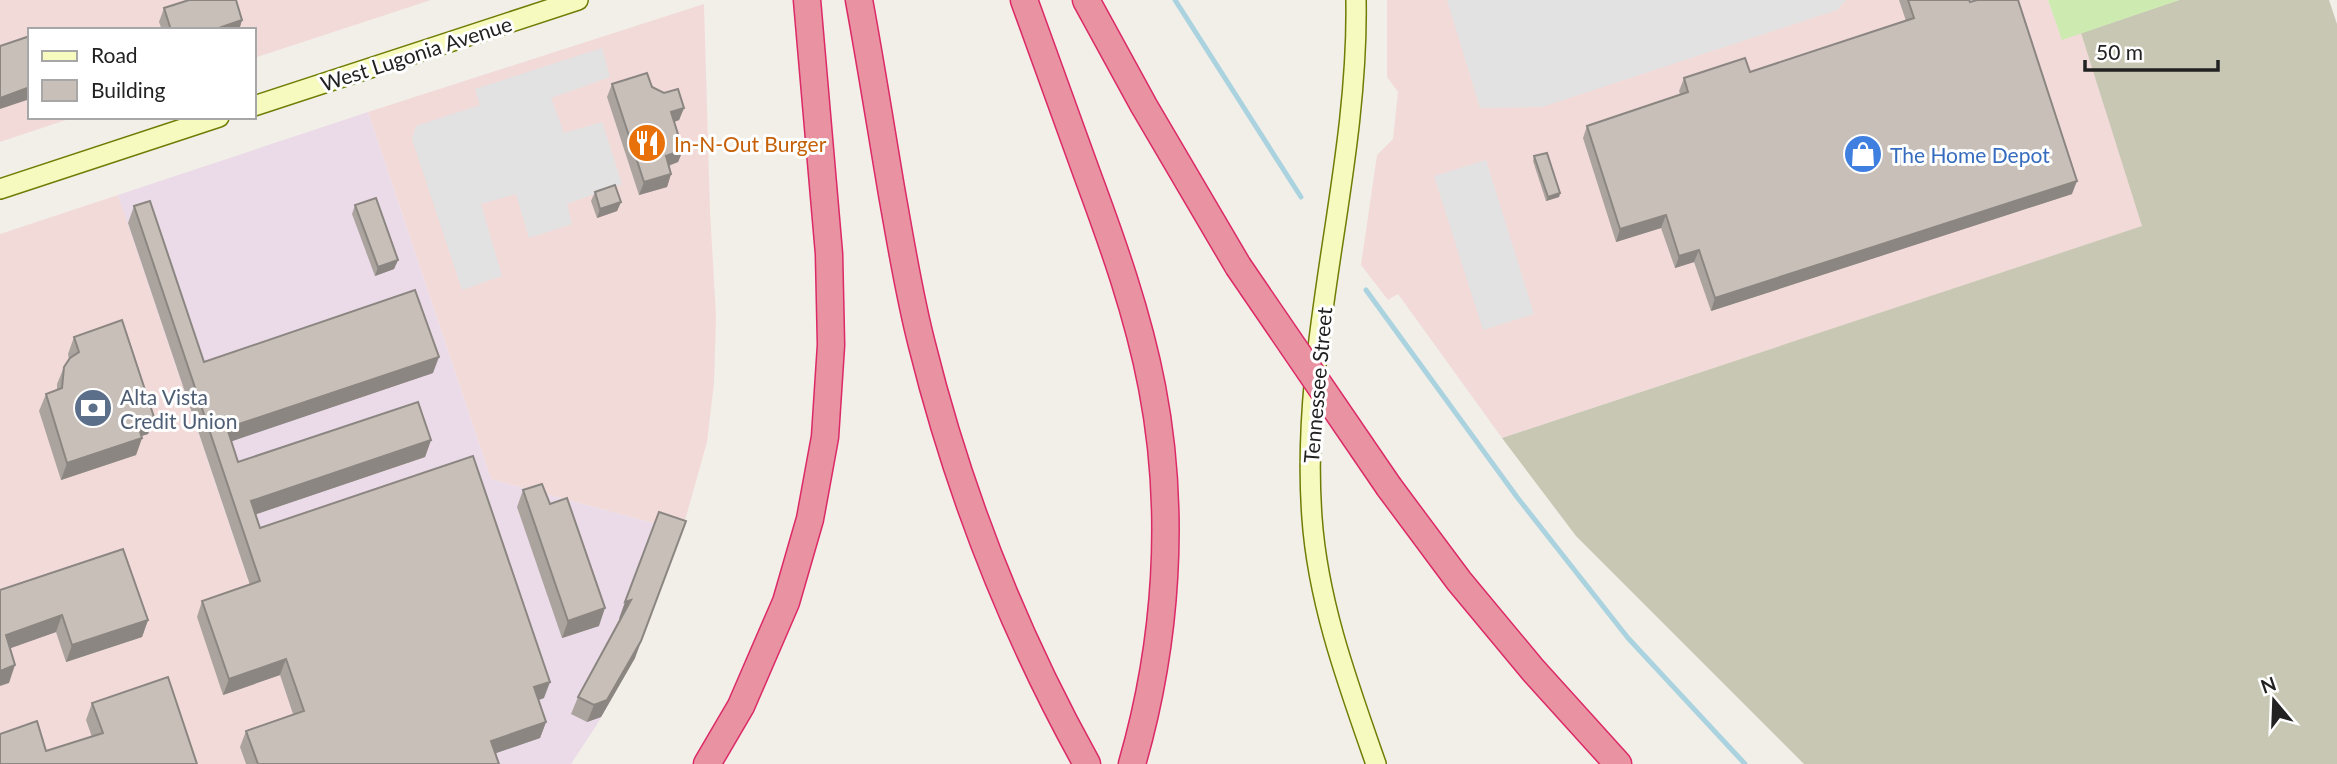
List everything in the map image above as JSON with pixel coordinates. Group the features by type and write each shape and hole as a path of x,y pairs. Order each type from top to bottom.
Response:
{"highway":[{"path":"1024,0 1133,307 1152,387 1159,432 1166,510 1164,583 1146,715 1132,764"},
{"path":"1086,0 1144,106 1238,266 1338,414 1460,581 1533,670 1618,764"},
{"path":"860,1 900,241 921,342 942,422 995,570 1032,659 1087,764"},
{"path":"706,764 741,706 786,602 810,519 825,437 831,345 829,254 808,10"}],"main road":[{"name":"West Lugonia Avenue","path":"256,105 578,0"},
{"name":"Tennessee Street","path":"1356,0 1351,108 1317,344 1310,475 1316,552 1328,618 1344,674 1376,764"},
{"path":"0,189 213,119"}],"shaded area":[{"path":"0,0 431,0 256,57 256,28 28,28 28,119 69,119 0,142"},
{"path":"1387,0 2048,0 2062,39 2081,33 2143,226 1502,438 1398,294 1388,300 1361,265 1377,155 1393,139 1398,92 1387,77"},
{"path":"1447,0 1846,0 1837,10 1542,107 1480,108"},
{"path":"2179,0 2329,0 2337,24 2337,764 1804,764 1576,536 1502,438 2142,226 2081,33"},
{"path":"704,4 716,316 714,383 707,442 682,531 491,479 368,112"},
{"path":"602,48 610,77 551,98 564,133 602,122 622,184 567,204 572,224 529,238 516,194 481,204 502,276 462,290 412,139 416,126 480,105 475,89"},
{"path":"368,112 491,479 682,531 635,658 571,764 310,764 118,195"},
{"path":"1486,160 1534,314 1483,330 1434,176"},
{"path":"118,195 310,764 0,764 0,234"}],"green space":[{"path":"2048,0 2179,0 2062,40"}],"building":[{"path":"189,0 236,0 242,20 219,28 170,28 164,8"},
{"name":"The Home Depot","path":"1908,0 2018,0 2077,181 1715,298 1699,250 1679,256 1666,215 1620,229 1587,126 1688,92 1684,78 1745,58 1750,72 1914,18"},
{"path":"28,37 28,88 0,98 0,46"},
{"name":"In-N-Out Burger","path":"647,73 652,87 664,93 678,89 684,108 671,112 683,150 666,156 671,174 644,182 612,84"},
{"path":"1547,153 1560,193 1548,197 1534,156"},
{"path":"615,185 621,202 600,209 595,192"},
{"path":"376,198 398,260 378,267 355,205"},
{"path":"150,201 204,362 415,290 439,357 227,428 238,462 418,402 431,440 251,501 260,528 473,456 550,682 534,687 546,722 491,741 499,764 258,764 246,731 304,711 286,659 229,679 202,601 260,581 134,206"},
{"name":"Alta Vista Credit Union","path":"122,320 154,417 137,422 142,438 67,463 46,394 62,388 64,367 70,358 79,352 74,337"},
{"path":"542,484 550,504 567,498 605,608 568,621 523,490"},
{"path":"659,512 686,521 641,641 607,700 594,705 578,697 631,600 625,602"},
{"path":"123,549 148,620 72,645 62,615 6,635 15,665 0,671 0,590"},
{"path":"168,677 197,764 0,764 0,734 37,721 46,751 103,733 92,703"}],"waterway":[{"path":"1175,0 1301,197"},
{"path":"1366,290 1517,497 1628,638 1745,764"}],"place":[{"name":"In-N-Out Burger","path":"647,143"},
{"name":"The Home Depot","path":"1863,154"},
{"name":"Alta Vista Credit Union","path":"93,408"}]}
